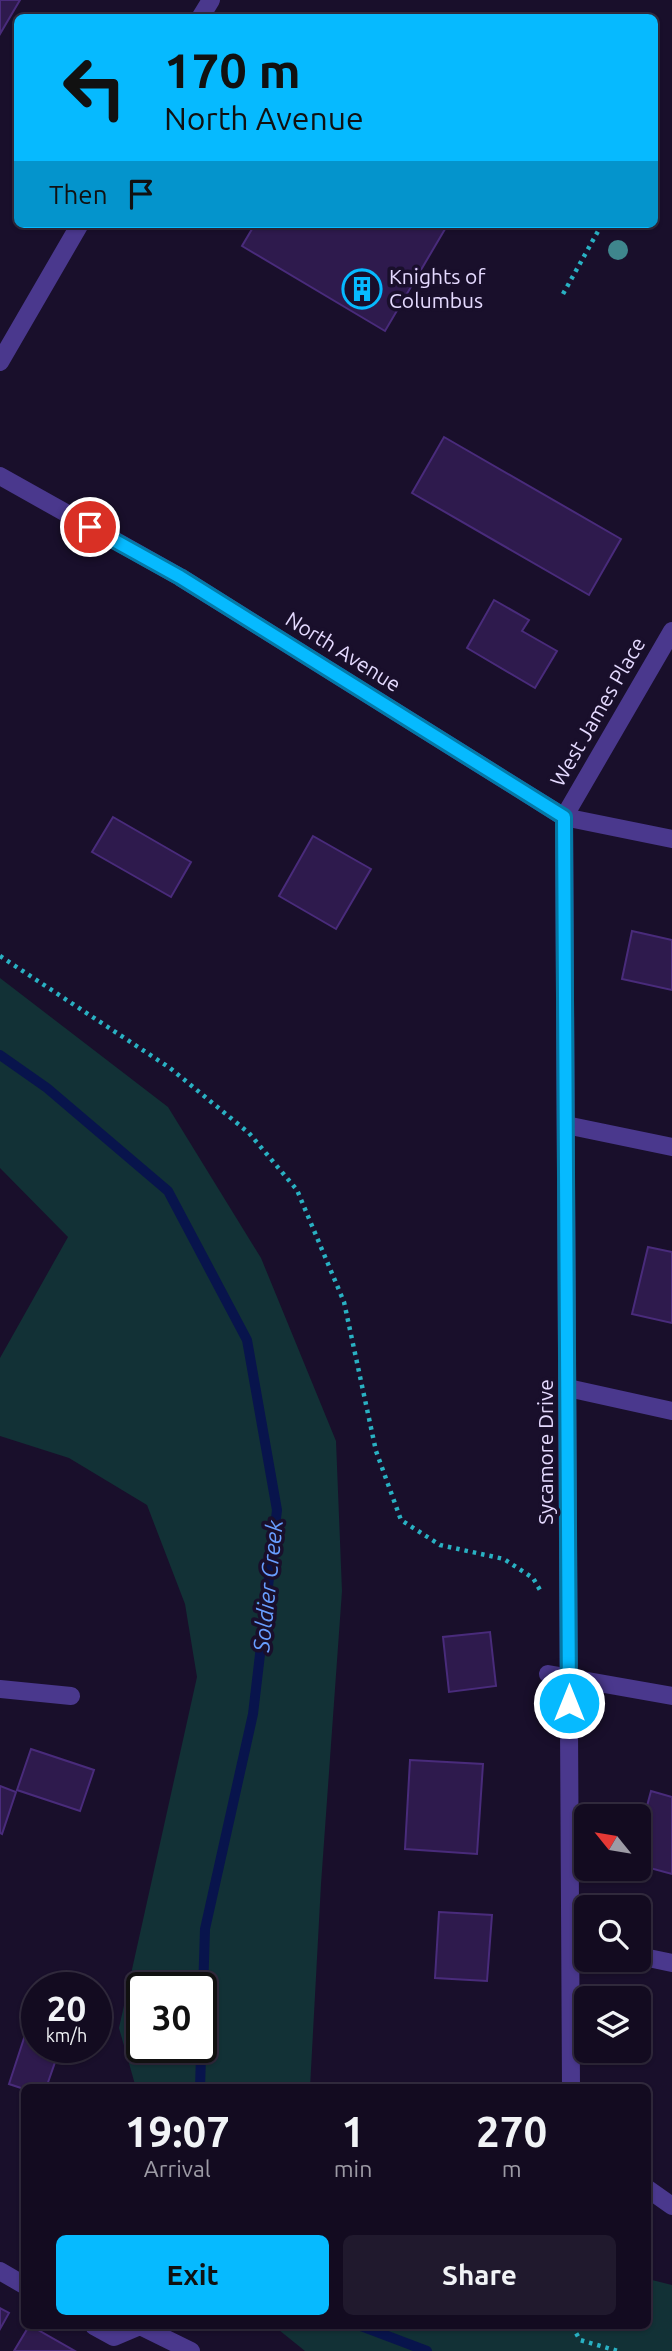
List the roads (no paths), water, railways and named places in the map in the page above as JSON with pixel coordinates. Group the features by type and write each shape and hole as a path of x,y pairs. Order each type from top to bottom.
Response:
{"street":[{"path":"0,362 78,228"},
{"name":"North Avenue","path":"0,476 180,577 564,817 672,839"},
{"name":"West James Place","path":"564,817 672,631"},
{"name":"Sycamore Drive","path":"564,817 569,1676 576,1895"},
{"path":"566,1125 672,1147"},
{"path":"568,1388 672,1411"},
{"path":"548,1674 672,1696"},
{"path":"0,1689 71,1696"},
{"path":"651,1959 672,1963"},
{"name":"Sycamore Drive","path":"571,2084 577,1972"},
{"path":"651,2191 672,2206"},
{"path":"0,2271 21,2284"},
{"path":"97,2329 110,2344 135,2329"},
{"path":"146,2329 191,2351"}],"waterway":[{"name":"Soldier Creek","path":"0,1055 47,1088 168,1191 247,1340 277,1510 253,1714 205,1929 200,2084"},
{"name":"Soldier Creek","path":"369,2329 427,2351"}],"place":[{"name":"Knights of Columbus","path":"362,289"}]}
